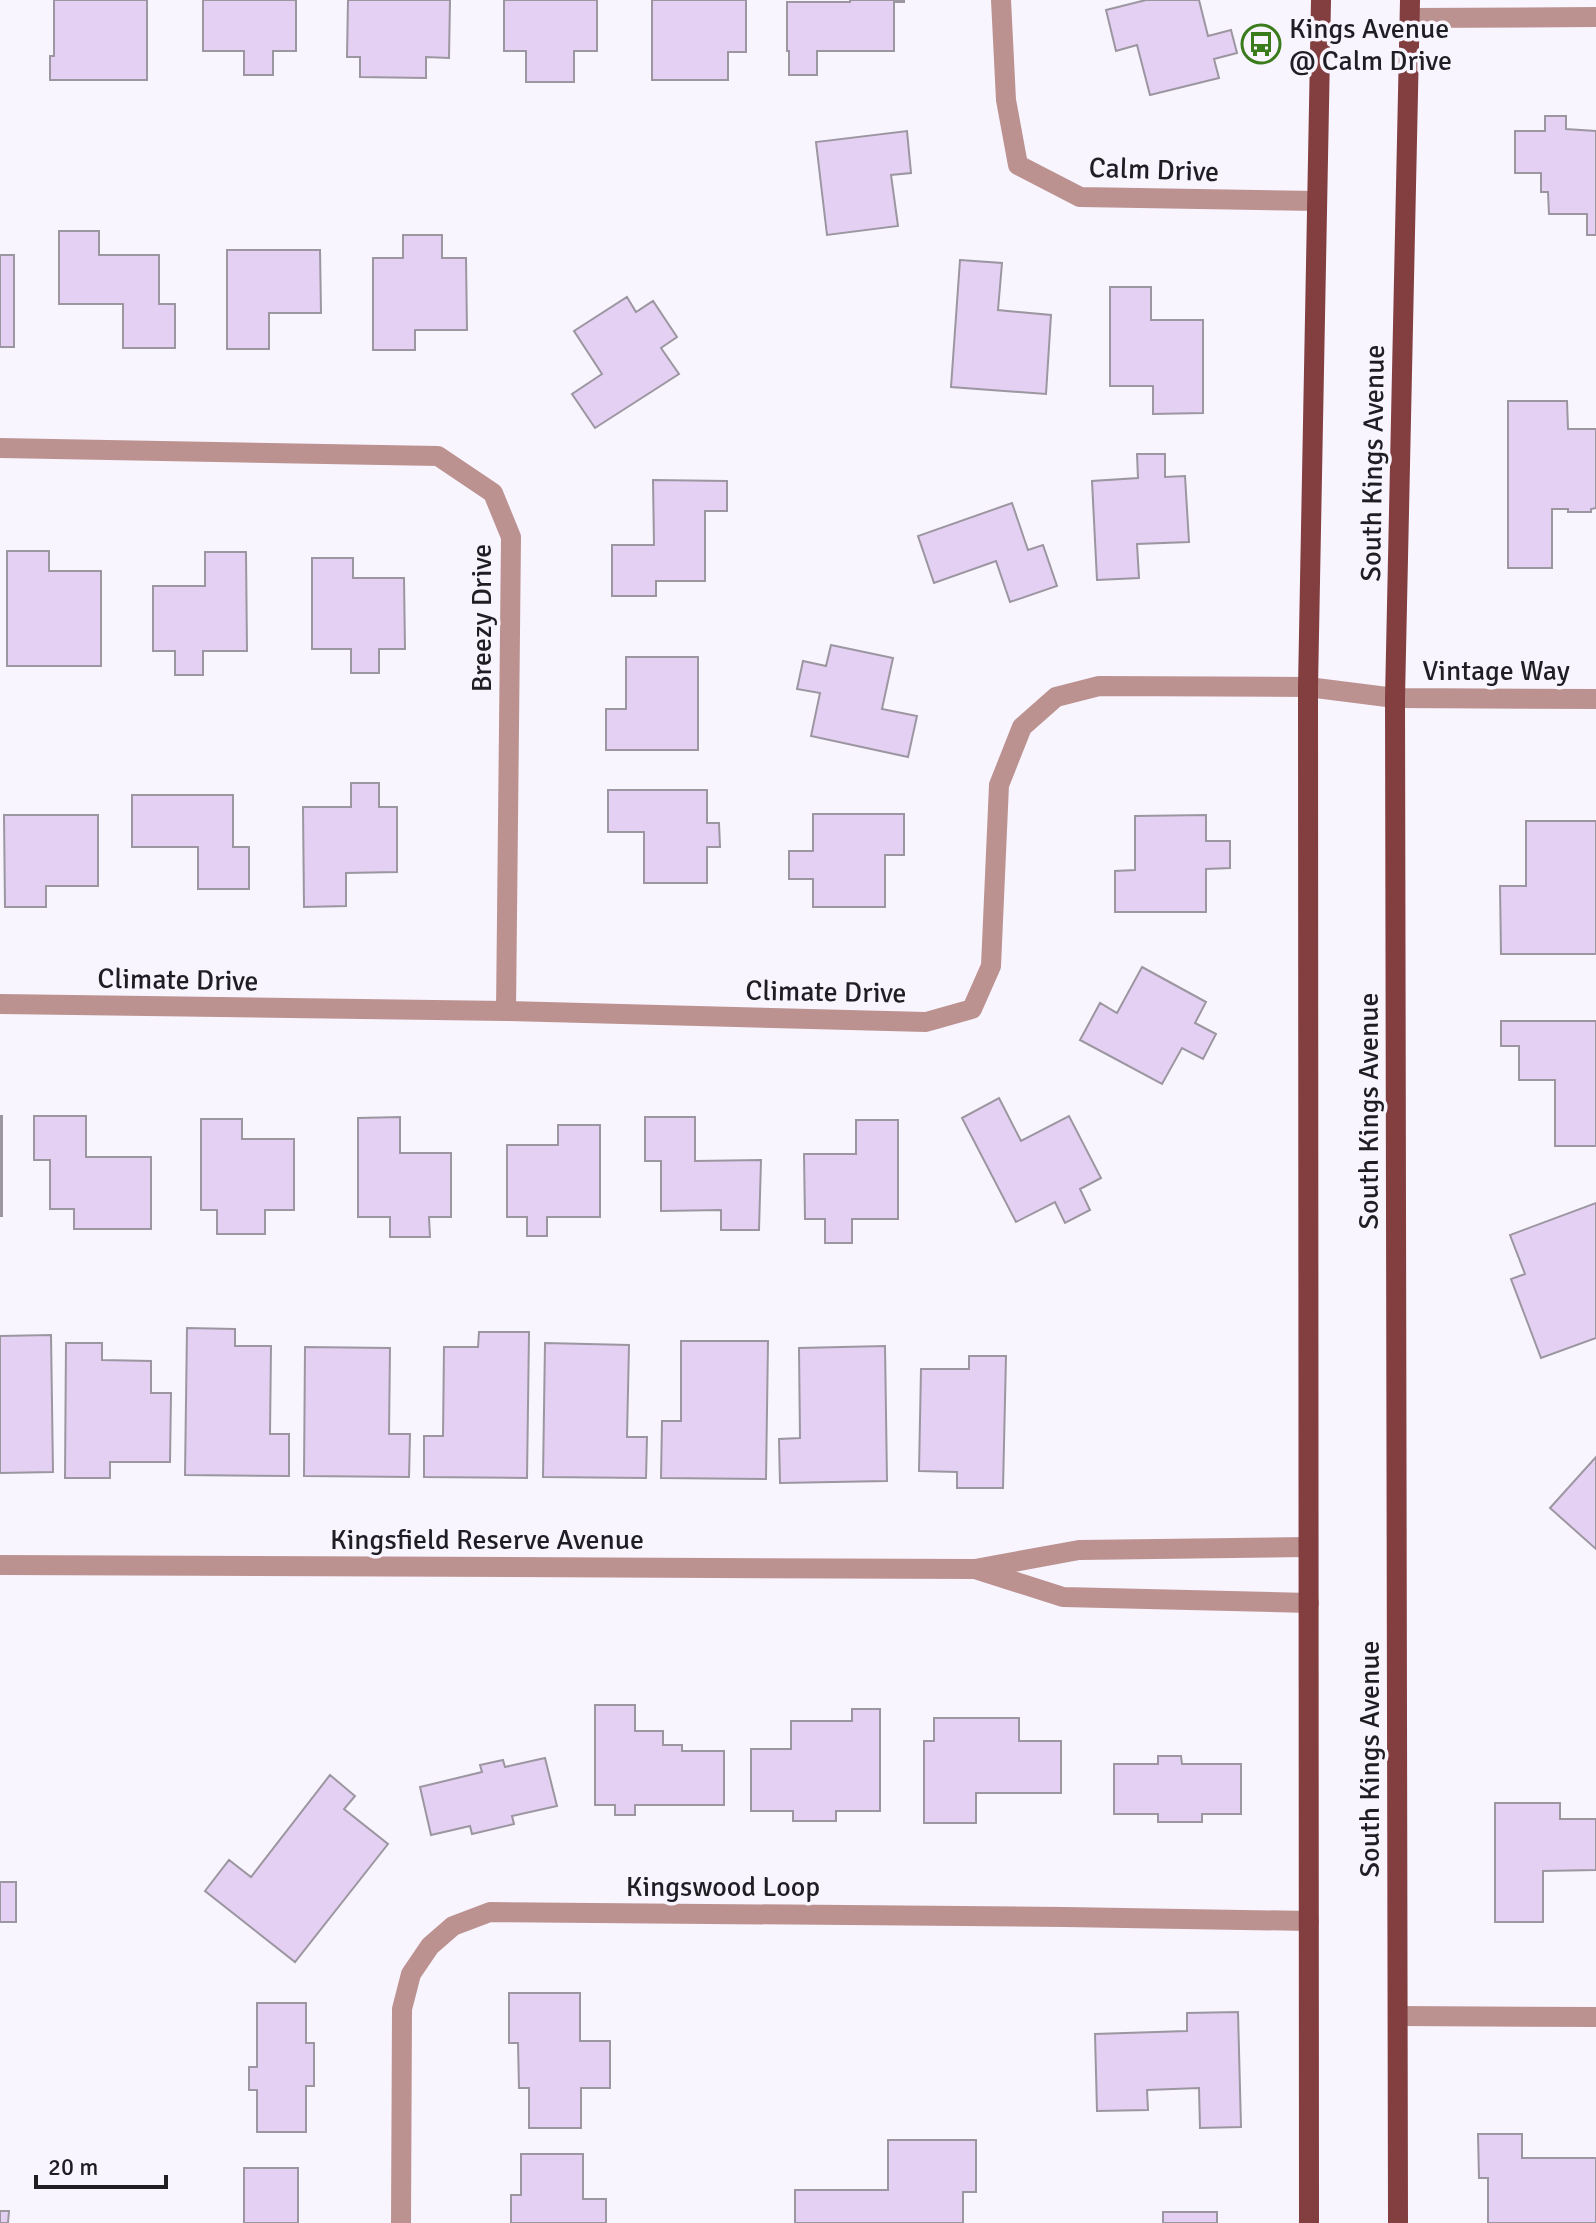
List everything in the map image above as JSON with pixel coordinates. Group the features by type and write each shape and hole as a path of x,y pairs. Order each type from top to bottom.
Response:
{"main road":[{"path":"1309,2223 1308,687 1321,0"},
{"name":"South Kings Avenue","path":"1398,2223 1395,698 1410,9"}],"street":[{"name":"Calm Drive","path":"1001,0 1006,100 1018,165 1080,197 1317,201"},
{"path":"1410,9 1596,17"},
{"name":"Breezy Drive","path":"0,448 438,456 493,493 511,537 506,1011"},
{"name":"Climate Drive","path":"0,1004 506,1011 926,1022 972,1009 991,966 999,785 1022,727 1056,697 1099,686 1308,687 1395,698"},
{"name":"Vintage Way","path":"1395,698 1596,699"},
{"name":"Kingsfield Reserve Avenue","path":"0,1565 975,1569 1079,1550 1308,1547"},
{"name":"Kingsfield Reserve Avenue","path":"975,1569 1063,1597 1309,1603"},
{"name":"Kingswood Loop","path":"401,2223 402,2009 411,1974 430,1946 453,1926 490,1912 1309,1921"},
{"path":"1398,2016 1596,2017"}],"building":[{"path":"54,0 147,0 147,80 50,80 50,56 54,56"},
{"path":"203,0 296,0 296,51 273,51 273,75 244,75 244,51 203,51"},
{"path":"348,0 450,0 449,58 426,57 426,78 360,77 360,57 347,57"},
{"path":"504,0 597,0 597,51 574,51 574,82 526,82 526,51 504,51"},
{"path":"652,0 746,0 746,52 728,52 728,80 652,80"},
{"path":"904,0 894,2 894,51 817,51 817,75 789,75 787,2"},
{"path":"1146,0 1199,0 1208,36 1231,30 1237,53 1214,59 1219,78 1150,95 1137,45 1116,51 1106,10"},
{"path":"1545,116 1566,116 1566,129 1596,131 1596,235 1587,235 1587,214 1549,214 1548,192 1541,192 1541,173 1515,173 1515,131 1545,131"},
{"path":"907,131 911,173 891,175 898,226 827,235 816,142"},
{"path":"59,231 99,231 99,255 159,255 159,304 175,304 175,348 123,348 123,304 59,304"},
{"path":"403,235 442,235 442,258 466,258 467,330 415,330 415,350 373,350 373,258 403,258"},
{"path":"227,250 320,250 321,313 269,313 269,349 227,349"},
{"path":"0,255 14,255 14,347 0,347"},
{"path":"960,260 1002,263 998,310 1051,315 1046,394 951,387"},
{"path":"1110,287 1151,287 1151,320 1203,320 1203,413 1153,414 1153,386 1110,386"},
{"path":"627,297 636,312 653,301 677,337 661,348 679,374 595,428 572,394 602,374 574,331"},
{"path":"1508,401 1567,401 1568,429 1596,429 1596,508 1591,512 1552,509 1552,568 1508,568"},
{"path":"1137,454 1165,454 1165,477 1185,476 1189,542 1137,544 1139,578 1097,580 1092,481 1138,478"},
{"path":"653,480 727,481 727,511 705,511 705,581 656,581 656,596 612,596 612,545 654,545"},
{"path":"1012,503 1028,550 1043,545 1057,586 1010,602 996,561 934,583 918,536"},
{"path":"7,551 49,551 49,571 101,571 101,666 7,666"},
{"path":"205,552 246,552 247,651 203,651 203,675 175,675 175,651 153,651 153,586 205,586"},
{"path":"312,558 353,558 353,578 404,578 405,649 379,649 379,673 351,673 351,649 312,649"},
{"path":"831,645 893,658 882,709 917,716 908,757 811,736 820,693 797,689 803,661 826,666"},
{"path":"626,657 698,657 698,750 606,750 606,709 626,709"},
{"path":"351,783 379,783 379,807 397,807 397,872 346,873 346,906 304,907 303,807 351,807"},
{"path":"608,790 707,790 707,823 719,823 720,847 707,847 707,883 644,883 644,832 608,832"},
{"path":"132,795 233,795 233,847 249,847 249,889 198,889 198,847 132,847"},
{"path":"813,814 904,814 904,855 885,855 885,907 813,907 813,879 789,879 789,851 813,851"},
{"path":"4,815 98,815 98,886 46,886 46,907 5,907"},
{"path":"1206,815 1206,841 1230,841 1230,868 1206,869 1206,912 1115,912 1115,871 1135,870 1135,816"},
{"path":"1526,821 1596,821 1596,954 1501,954 1500,886 1526,886"},
{"path":"1142,967 1206,1002 1195,1023 1216,1034 1203,1059 1182,1048 1162,1084 1080,1040 1100,1003 1117,1013"},
{"path":"1501,1021 1596,1021 1596,1146 1555,1146 1555,1080 1519,1080 1519,1046 1501,1046"},
{"path":"999,1098 1021,1141 1069,1116 1101,1178 1080,1189 1090,1210 1065,1223 1055,1202 1016,1222 962,1118"},
{"path":"2,1116 2,1216 0,1216"},
{"path":"34,1116 86,1116 86,1157 151,1157 151,1229 74,1229 74,1209 50,1209 50,1160 34,1160"},
{"path":"400,1117 400,1153 451,1153 451,1217 429,1217 430,1237 390,1237 390,1217 358,1217 358,1118"},
{"path":"645,1117 695,1117 695,1161 761,1160 759,1230 721,1230 721,1210 661,1211 661,1161 645,1161"},
{"path":"201,1119 242,1119 242,1139 294,1139 294,1210 265,1210 265,1234 217,1234 217,1210 201,1210"},
{"path":"856,1120 898,1120 898,1219 852,1219 852,1243 825,1243 825,1219 805,1219 804,1154 856,1154"},
{"path":"558,1125 600,1125 600,1217 547,1217 547,1236 527,1236 527,1217 507,1217 507,1145 558,1145"},
{"path":"1596,1203 1596,1338 1541,1358 1511,1279 1525,1274 1510,1235"},
{"path":"187,1328 235,1329 235,1346 271,1346 270,1434 289,1434 289,1476 185,1475"},
{"path":"479,1332 529,1332 527,1478 424,1477 424,1436 443,1436 444,1347 478,1347"},
{"path":"51,1335 53,1472 0,1473 0,1336"},
{"path":"681,1341 768,1341 766,1479 661,1478 662,1421 681,1421"},
{"path":"66,1343 102,1343 102,1360 151,1361 151,1393 171,1393 170,1462 110,1462 110,1478 65,1478"},
{"path":"545,1343 629,1345 627,1437 647,1437 646,1478 543,1477"},
{"path":"885,1346 887,1481 780,1483 779,1439 800,1438 799,1348"},
{"path":"305,1347 390,1348 389,1434 410,1434 409,1477 304,1476"},
{"path":"969,1356 1006,1356 1003,1488 957,1488 957,1472 919,1471 921,1369 969,1369"},
{"path":"1596,1457 1596,1549 1550,1508"},
{"path":"595,1705 635,1705 635,1731 663,1731 663,1745 682,1745 682,1751 724,1751 724,1805 635,1805 635,1815 615,1815 615,1805 595,1805"},
{"path":"852,1709 880,1709 880,1811 836,1811 836,1821 793,1821 793,1811 751,1811 751,1749 791,1749 791,1721 852,1721"},
{"path":"934,1718 1019,1718 1019,1741 1061,1741 1061,1793 976,1793 976,1823 924,1823 924,1741 934,1741"},
{"path":"1158,1756 1181,1756 1182,1764 1241,1764 1241,1814 1202,1814 1202,1822 1158,1822 1158,1814 1114,1814 1114,1764 1158,1764"},
{"path":"545,1758 557,1806 512,1816 514,1824 472,1834 470,1826 431,1835 420,1787 482,1772 480,1765 503,1760 505,1767"},
{"path":"330,1775 355,1796 344,1809 388,1844 295,1962 205,1891 229,1860 251,1877"},
{"path":"1495,1803 1560,1803 1560,1819 1596,1819 1596,1870 1543,1871 1543,1922 1495,1922"},
{"path":"0,1882 16,1882 16,1922 0,1922"},
{"path":"509,1993 580,1993 580,2041 610,2041 610,2088 581,2088 581,2128 529,2128 529,2088 519,2088 518,2043 509,2043"},
{"path":"257,2003 306,2003 306,2043 314,2043 314,2086 306,2086 306,2132 257,2132 257,2090 249,2090 249,2067 257,2067"},
{"path":"1238,2012 1241,2127 1200,2128 1199,2088 1147,2090 1148,2110 1097,2111 1095,2034 1187,2031 1187,2013"},
{"path":"1478,2134 1522,2134 1522,2158 1596,2158 1596,2223 1488,2223 1488,2178 1479,2178"},
{"path":"888,2140 976,2140 976,2192 963,2192 963,2223 795,2223 795,2190 888,2190"},
{"path":"521,2154 583,2154 583,2199 606,2199 606,2223 511,2223 511,2195 521,2195"},
{"path":"244,2168 298,2168 298,2223 244,2223"},
{"path":"0,2211 9,2211 8,2223 0,2223"},
{"path":"1163,2212 1217,2212 1217,2223 1163,2223"}],"place":[{"name":"Kings Avenue @ Calm Drive","path":"1261,44"}]}
